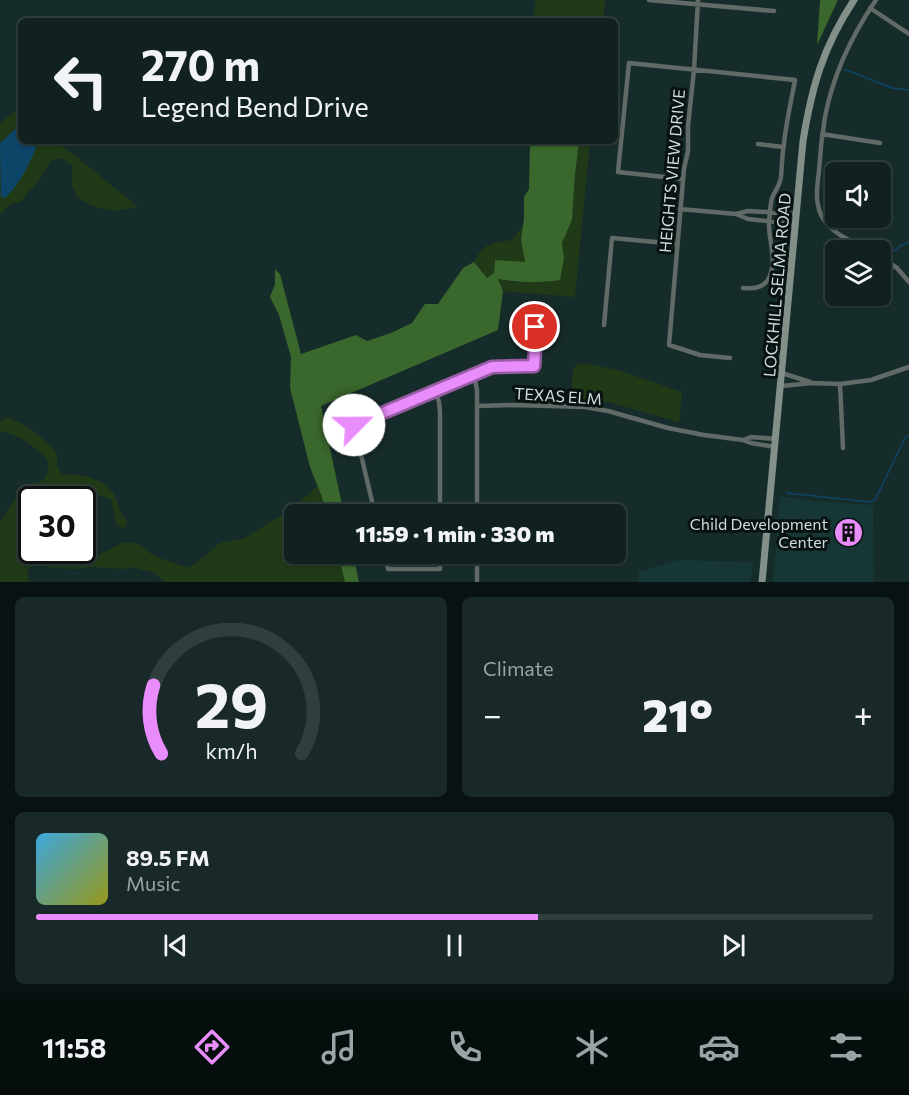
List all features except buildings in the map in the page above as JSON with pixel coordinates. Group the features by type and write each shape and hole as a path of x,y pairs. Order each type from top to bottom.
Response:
{"main road":[{"name":"LOCKHILL SELMA ROAD","path":"762,582 803,141 817,75 829,44 854,0"}],"street":[{"path":"648,0 698,2 774,11"},
{"path":"849,240 829,226 819,212 817,187 822,134 830,96 843,58 876,0"},
{"name":"HEIGHTS VIEW DRIVE","path":"698,2 688,151 680,208 669,345 700,355 730,358"},
{"path":"870,8 909,34"},
{"path":"683,179 618,172 628,63 795,80 783,147 781,179 772,199 770,213 769,239 773,262 770,278 760,287 743,288"},
{"path":"822,134 879,143"},
{"path":"758,144 783,147"},
{"path":"680,208 796,224"},
{"path":"736,214 748,211 797,214"},
{"path":"604,325 612,238 677,244"},
{"path":"891,264 909,282"},
{"path":"373,504 354,425 492,367 534,366 535,327"},
{"path":"781,386 812,383 840,384 871,380 909,367"},
{"path":"782,373 812,383"},
{"path":"474,375 477,384 477,504"},
{"path":"840,384 843,448"},
{"path":"435,390 440,412 440,504"},
{"name":"TEXAS ELM","path":"477,406 585,407 704,435 751,443 775,443"},
{"path":"387,564 388,569 440,569 440,564"},
{"path":"477,564 477,582"}],"shaded area":[{"path":"780,496 873,505 874,582 773,582"},
{"path":"679,560 753,562 751,582 638,582 639,572"}],"green space":[{"path":"537,0 605,0 603,18 533,18"},
{"path":"820,0 838,0 817,45"},
{"path":"14,112 18,113 18,144 60,144 138,207 112,211 93,206 77,197 72,185 72,165 61,158 51,161 20,203 11,203 0,215 0,123"},
{"path":"530,144 579,144 572,220 562,243 564,258 560,280 529,282 498,279 503,291 498,330 321,406 342,504 324,504 310,467 290,388 291,357 279,315 270,297 275,284 275,269 280,274 301,354 356,335 367,341 412,323 425,304 438,304 463,268 474,262 487,278 494,273 495,260 525,262 521,240 524,197 529,189"},
{"path":"579,144 590,144 575,297 503,291 498,279 519,283 564,258 562,243 572,220"},
{"path":"523,225 521,240 525,262 494,273 487,278 474,262 481,251 489,245 512,240"},
{"path":"586,364 614,369 682,392 679,422 608,402 571,399 573,369 576,365"},
{"path":"8,417 26,426 52,446 57,454 57,466 62,475 84,476 105,485 115,496 128,522 123,528 116,525 112,501 96,495 96,486 22,486 40,482 46,477 47,459 25,441 0,432 0,421"},
{"path":"317,486 323,504 298,504"},
{"path":"18,493 18,564 35,564 27,570 29,582 0,582 0,523"},
{"path":"284,514 284,564 340,564 345,582 164,582 155,573 133,567 124,569 48,568 41,564 96,564 96,556 122,543 131,542 140,545 154,556 189,568 220,543 245,538"},
{"path":"340,564 355,564 359,582 345,582"}],"water":[{"path":"18,127 18,144 37,144 25,171 5,198 1,197 0,143"}],"waterway":[{"path":"844,69 892,88 909,90"},
{"path":"894,251 909,242"},
{"path":"787,493 871,502 875,500 905,438 909,435"}],"place":[{"name":"Child Development Center","path":"849,533"}],"route":[{"path":"354,425 492,367 534,366 535,327"}]}
